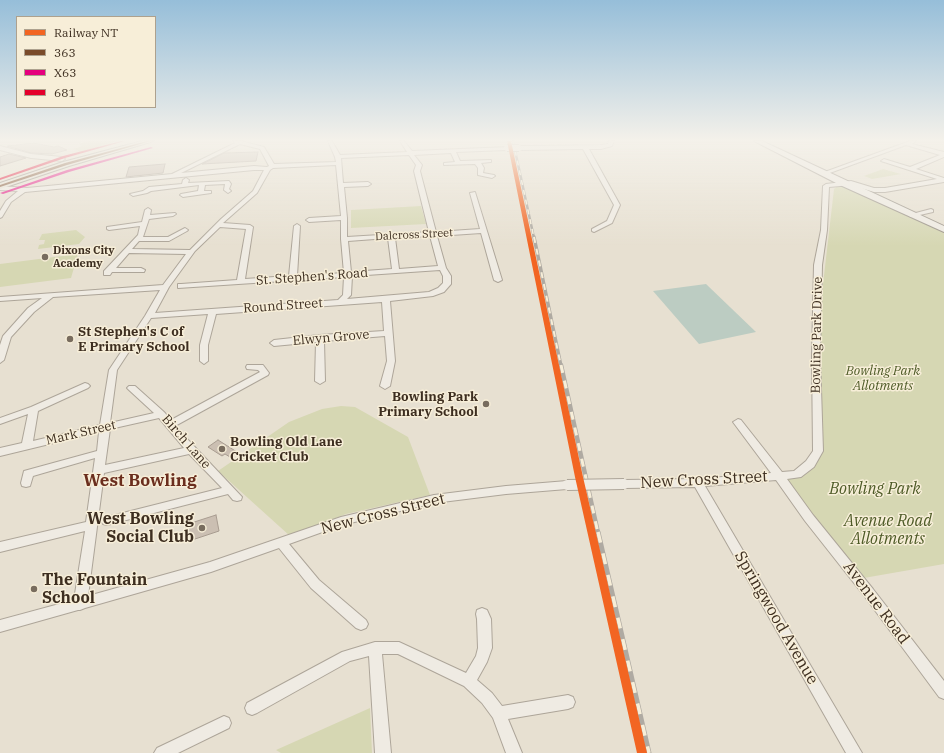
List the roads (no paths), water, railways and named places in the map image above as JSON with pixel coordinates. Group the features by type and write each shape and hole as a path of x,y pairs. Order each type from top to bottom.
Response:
{"main road":[{"path":"0,181 16,176"},
{"path":"0,187 15,184 35,176"}],"street":[{"path":"0,216 9,201 23,190 172,176"},
{"path":"185,185 186,176"},
{"path":"80,605 113,370 165,287 192,252 218,225 255,192 263,176"},
{"path":"339,176 348,275 347,295 341,302"},
{"path":"418,176 442,268"},
{"path":"594,230 610,222 617,206 600,176"},
{"path":"831,176 911,215 944,229"},
{"path":"932,176 944,180"},
{"path":"843,183 851,182 874,190 885,190 944,180"},
{"path":"133,194 146,192 147,189 227,182 227,190 219,191"},
{"path":"201,193 202,183"},
{"name":"Bowling Park Drive","path":"779,476 797,474 810,464 818,451 816,357 818,265 824,230 826,186 843,183"},
{"path":"15,184 23,190"},
{"path":"340,185 368,184"},
{"path":"183,195 209,192"},
{"path":"473,193 498,280"},
{"path":"911,215 931,211"},
{"path":"108,228 146,217 173,214"},
{"path":"141,270 109,272 141,235 146,217"},
{"path":"309,220 344,218"},
{"path":"218,225 250,226 241,281"},
{"path":"293,278 297,226"},
{"path":"138,239 169,239 185,230"},
{"name":"Dalcross Street","path":"344,239 484,231"},
{"path":"391,236 396,271"},
{"path":"127,251 192,252"},
{"name":"St. Stephen's Road","path":"181,286 442,268"},
{"name":"Round Street","path":"148,316 417,296 441,290 447,284 447,276 442,268"},
{"path":"0,299 165,287"},
{"path":"5,356 7,336 31,310 51,295"},
{"path":"384,386 390,361 386,299"},
{"path":"204,361 204,345 213,311"},
{"name":"Elwyn Grove","path":"274,343 388,333"},
{"path":"320,338 320,381"},
{"path":"171,424 267,375 260,367 250,367"},
{"path":"0,421 34,409 85,386"},
{"name":"Birch Lane","path":"106,520 233,494 192,450 171,424 132,388"},
{"path":"28,445 34,409"},
{"name":"Mark Street","path":"0,452 161,414"},
{"name":"Avenue Road","path":"738,422 944,692"},
{"path":"99,470 192,450"},
{"path":"32,477 101,453"},
{"name":"New Cross Street","path":"0,626 80,605 211,567 341,521 434,499 506,490 567,485 698,483 779,476"},
{"name":"Springwood Avenue","path":"698,483 854,753"},
{"path":"0,547 91,526"},
{"path":"281,542 315,584 361,624"},
{"path":"469,681 482,658 485,648 484,619 482,614"},
{"path":"375,648 383,753"},
{"path":"252,708 347,656 375,648 399,648 469,681 499,714 514,753"},
{"path":"499,714 568,702"},
{"path":"162,753 224,723"}],"railway":[{"path":"521,176 534,238"},
{"path":"534,237 561,366"},
{"path":"561,365 598,533"},
{"path":"598,532 649,753"}],"rail line":[{"name":"NT","path":"516,176 579,477 642,753"}],"place":[{"name":"Dixons City Academy","path":"45,257"},
{"name":"St Stephen's C of E Primary School","path":"70,339"},
{"name":"Bowling Park Primary School","path":"486,404"},
{"name":"Bowling Old Lane Cricket Club","path":"222,449"},
{"name":"West Bowling Social Club","path":"202,528"},
{"name":"The Fountain School","path":"34,589"}],"district":[{"name":"West Bowling","path":"140,481"}],"park label":[{"name":"Bowling Park Allotments","path":"883,378"},
{"name":"Bowling Park","path":"875,489"},
{"name":"Avenue Road Allotments","path":"888,530"}]}
